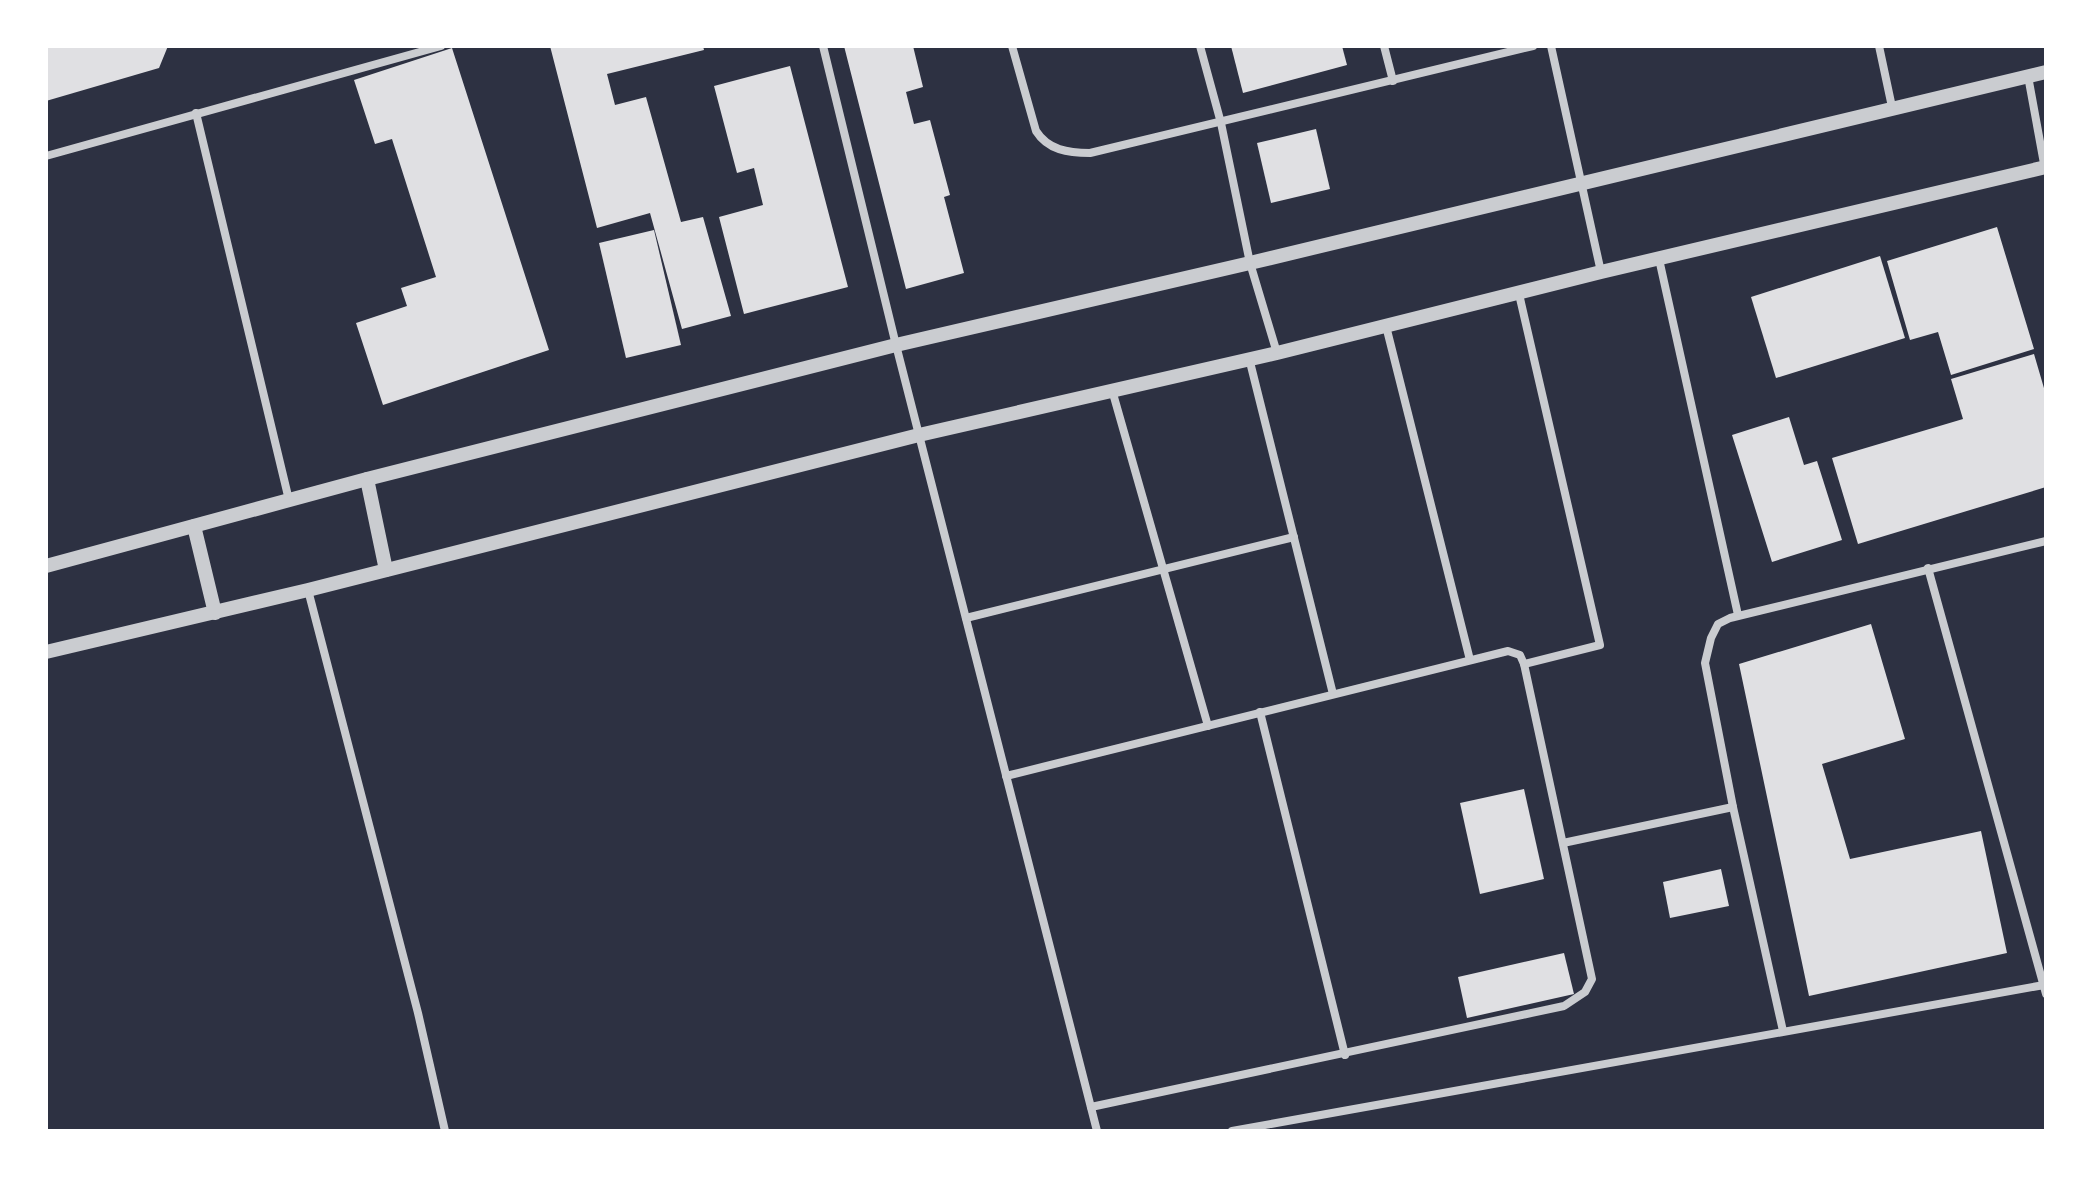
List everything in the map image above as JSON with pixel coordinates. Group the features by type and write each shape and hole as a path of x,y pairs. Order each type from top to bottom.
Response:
{"street":[{"path":"46,156 441,46"},
{"path":"823,46 896,345 1097,1131"},
{"path":"1012,46 1041,140 1062,150 1090,153 1533,46"},
{"path":"1200,46 1221,123 1250,263 1277,353"},
{"path":"1384,46 1393,81"},
{"path":"1551,46 1601,272"},
{"path":"1879,46 1892,107"},
{"path":"46,566 367,479 896,345 2046,72"},
{"path":"46,652 308,590 919,435 1277,353 1601,272 2045,169 2028,76"},
{"path":"196,113 289,500"},
{"path":"1659,259 1738,615"},
{"path":"1519,294 1600,645 1524,664"},
{"path":"1386,326 1470,660"},
{"path":"1249,358 1333,694"},
{"path":"1111,389 1208,726"},
{"path":"367,479 386,570"},
{"path":"194,526 215,613"},
{"path":"966,618 1294,537"},
{"path":"1783,1031 1733,807 1705,663 1706,651 1718,624 1738,615 2046,541"},
{"path":"1232,1131 1783,1031 2045,989 1928,568"},
{"path":"308,590 414,998 445,1131"},
{"path":"1006,776 1508,651 1520,655 1524,664 1592,979 1585,992 1564,1006 1091,1107"},
{"path":"1260,712 1345,1055"},
{"path":"1563,843 1733,807"}],"building":[{"path":"46,46 168,46 159,68 46,101"},
{"path":"550,46 703,46 704,50 607,74 615,105 646,97 681,222 703,217 731,316 682,329 650,213 597,228"},
{"path":"844,46 913,46 923,87 906,92 914,124 930,120 950,195 944,197 964,273 906,289"},
{"path":"1231,46 1342,46 1347,65 1243,93"},
{"path":"452,48 549,350 383,405 356,323 407,306 401,288 436,277 392,139 375,144 354,80"},
{"path":"790,66 848,287 744,314 719,217 763,205 754,168 737,173 714,86"},
{"path":"1316,129 1330,189 1271,203 1257,143"},
{"path":"1997,227 2034,349 1951,375 1938,332 1910,340 1887,261"},
{"path":"654,230 681,345 626,358 599,243"},
{"path":"1880,256 1905,338 1776,378 1751,297"},
{"path":"2034,354 2046,395 2046,487 1858,544 1832,458 1963,419 1951,379"},
{"path":"1789,417 1804,465 1817,461 1842,540 1772,562 1732,435"},
{"path":"1871,624 1905,739 1822,764 1850,859 1981,831 2007,953 1809,996 1739,664"},
{"path":"1524,789 1544,879 1480,894 1460,803"},
{"path":"1721,869 1729,906 1670,918 1663,882"},
{"path":"1564,953 1574,994 1467,1018 1458,977"}]}
